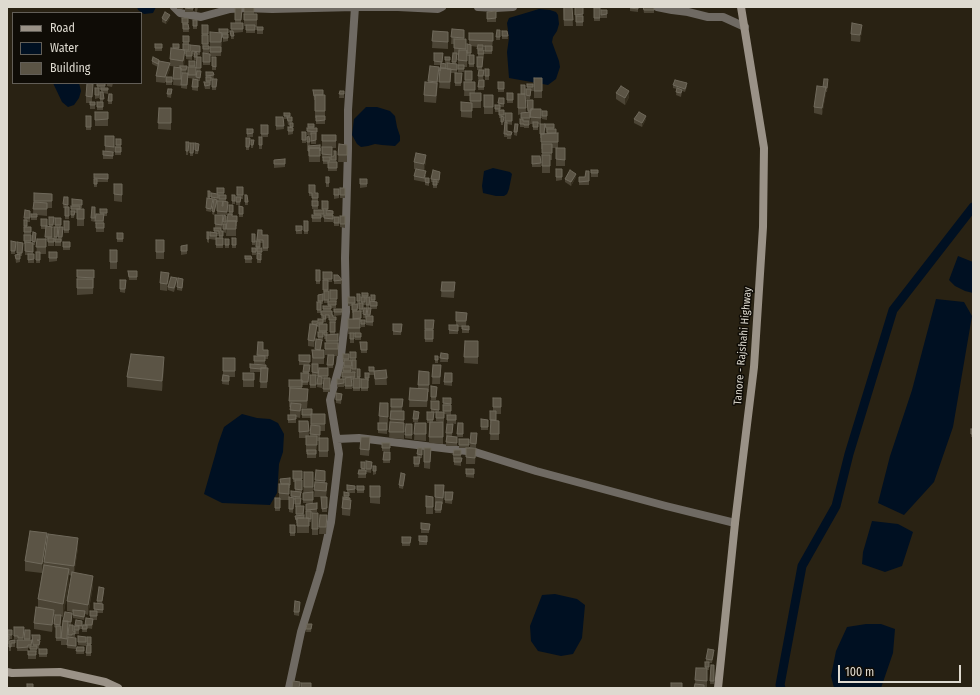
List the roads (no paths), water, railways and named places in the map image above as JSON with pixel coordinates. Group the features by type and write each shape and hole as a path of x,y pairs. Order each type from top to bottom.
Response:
{"main road":[{"name":"Tanore - Rajshahi Highway","path":"718,688 735,523 754,367 763,227 764,148 741,7"},
{"path":"7,672 60,672 105,682 118,688"}],"street":[{"path":"174,7 180,13 201,17 230,8 272,9 398,7 438,9 442,7"},
{"path":"289,688 301,632 320,571 331,522 339,454 330,400 340,364 346,312 345,258 348,110 355,7"},
{"path":"478,7 513,7"},
{"path":"657,7 708,17 723,17 745,27"},
{"path":"337,439 359,438 475,452 544,473 735,523"}],"water":[{"path":"137,7 156,7 153,13 144,14 138,10"},
{"path":"539,9 550,10 556,12 558,15 559,24 552,42 560,67 556,79 548,85 509,78 507,52 509,38 507,23 509,18"},
{"path":"53,84 79,84 81,91 79,98 74,105 68,107 62,102"},
{"path":"366,107 377,107 390,111 395,116 400,141 395,146 375,144 361,147 357,144 352,135 354,119"},
{"path":"493,168 510,172 512,174 509,189 507,194 504,196 483,193 482,186 484,171"},
{"path":"958,256 973,262 973,293 955,286 949,280"},
{"path":"936,299 964,302 972,316 953,427 934,482 904,515 878,503 890,456 912,390"},
{"path":"242,414 257,418 270,419 278,423 284,434 283,452 279,464 277,493 270,505 222,503 204,494 224,427"},
{"path":"872,521 898,524 913,532 902,566 885,572 862,564 863,552"},
{"path":"555,594 577,599 585,605 582,638 573,654 561,656 538,651 531,641 530,626 542,595"},
{"path":"866,624 881,624 895,629 893,653 881,688 834,688 831,676 836,651 847,627"}],"waterway":[{"path":"781,688 780,685 802,566 836,506 849,454 893,310 973,207"}]}
